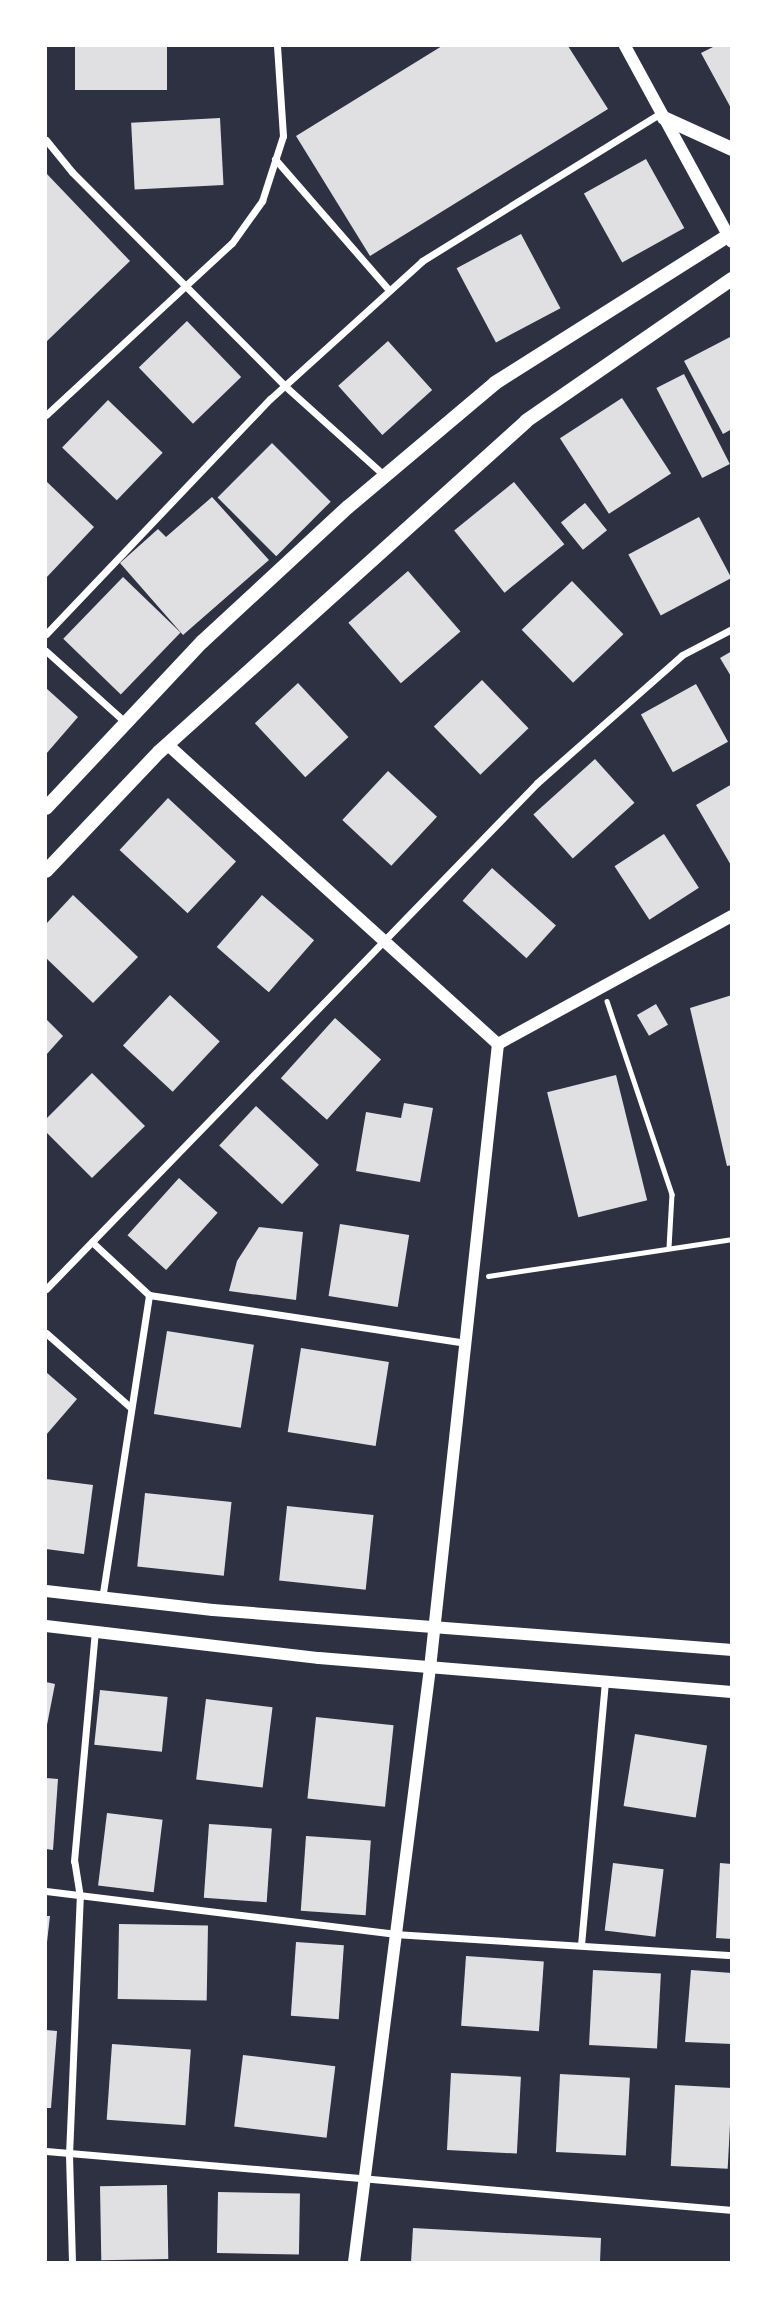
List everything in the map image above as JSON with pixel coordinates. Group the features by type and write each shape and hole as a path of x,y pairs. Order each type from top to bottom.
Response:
{"main road":[{"path":"663,116 732,149"},
{"path":"46,808 202,642 385,476 495,383 730,237"},
{"path":"46,871 168,744 526,421 732,279"}],"street":[{"path":"46,415 237,238 262,201 283,136 277,46"},
{"path":"625,46 730,237"},
{"path":"46,634 285,386 422,261 663,116"},
{"path":"46,139 72,172 188,285 285,386 385,476"},
{"path":"275,159 390,290"},
{"path":"46,1289 382,939 537,783 682,655 732,629"},
{"path":"46,651 125,722"},
{"path":"168,744 498,1044"},
{"path":"498,1044 732,916"},
{"path":"354,2263 430,1668 498,1044"},
{"path":"92,1242 149,1295 467,1343"},
{"path":"102,1600 149,1295"},
{"path":"46,1333 131,1408"},
{"path":"46,1591 102,1600 732,1650"},
{"path":"46,1626 430,1668 732,1692"},
{"path":"72,2263 69,2155 80,1897 74,1861 95,1632"},
{"path":"582,1945 605,1683"},
{"path":"46,1891 394,1934 732,1955"},
{"path":"46,2151 732,2210"}],"path":[{"path":"603,987 672,1194 669,1248"},
{"path":"474,1278 732,1239"}],"building":[{"path":"75,46 167,46 167,90 75,90"},
{"path":"442,46 568,46 608,109 370,256 296,136"},
{"path":"715,46 732,46 732,110 701,53"},
{"path":"220,118 224,185 135,190 131,123"},
{"path":"646,159 684,228 622,263 584,193"},
{"path":"46,173 130,261 46,342"},
{"path":"521,234 560,308 496,342 457,268"},
{"path":"187,321 241,377 193,424 139,368"},
{"path":"732,336 732,429 723,434 684,361"},
{"path":"388,341 432,390 382,435 338,386"},
{"path":"684,374 730,464 702,478 656,388"},
{"path":"622,398 671,473 609,514 560,438"},
{"path":"108,400 163,453 117,500 62,447"},
{"path":"272,443 331,502 276,556 218,497"},
{"path":"46,481 94,527 46,578"},
{"path":"514,482 564,544 505,593 454,530"},
{"path":"212,497 269,560 183,635 120,563 158,529 166,537"},
{"path":"585,503 607,530 583,550 561,523"},
{"path":"699,517 731,578 661,615 628,555"},
{"path":"408,571 460,631 401,683 348,623"},
{"path":"123,577 181,633 121,694 63,639"},
{"path":"572,581 623,634 573,683 522,630"},
{"path":"732,651 732,678 720,658"},
{"path":"482,680 529,728 480,775 434,727"},
{"path":"298,683 348,737 305,777 255,723"},
{"path":"696,684 728,742 673,772 641,715"},
{"path":"46,688 78,717 46,754"},
{"path":"595,759 634,803 573,858 533,815"},
{"path":"388,771 437,817 391,866 342,820"},
{"path":"732,784 732,867 696,805"},
{"path":"168,798 236,861 188,913 120,850"},
{"path":"664,834 699,888 649,920 615,866"},
{"path":"492,868 556,926 526,958 463,901"},
{"path":"73,895 138,957 93,1003 46,958 46,924"},
{"path":"262,895 314,940 269,992 217,947"},
{"path":"170,995 220,1041 173,1092 123,1045"},
{"path":"732,995 732,1165 727,1166 690,1008"},
{"path":"656,1004 668,1025 649,1036 637,1015"},
{"path":"335,1018 381,1059 327,1120 281,1078"},
{"path":"46,1019 63,1036 46,1055"},
{"path":"92,1073 145,1126 92,1178 46,1132 46,1119"},
{"path":"616,1075 647,1200 578,1217 547,1092"},
{"path":"404,1103 433,1108 420,1182 356,1171 366,1112 401,1118"},
{"path":"256,1106 319,1165 282,1204 219,1145"},
{"path":"179,1178 218,1213 166,1270 127,1235"},
{"path":"340,1224 409,1235 398,1307 329,1296"},
{"path":"259,1227 303,1232 296,1300 229,1291 237,1261"},
{"path":"167,1331 254,1345 241,1428 154,1414"},
{"path":"301,1348 389,1362 376,1446 288,1432"},
{"path":"46,1372 77,1399 46,1435"},
{"path":"46,1479 93,1485 84,1554 46,1549"},
{"path":"145,1493 232,1502 224,1576 137,1567"},
{"path":"287,1506 374,1515 366,1590 279,1581"},
{"path":"46,1682 55,1684 47,1725 46,1725"},
{"path":"100,1690 168,1697 162,1752 94,1745"},
{"path":"206,1699 273,1707 263,1788 196,1779"},
{"path":"316,1717 394,1725 385,1807 307,1799"},
{"path":"635,1734 707,1745 696,1818 624,1806"},
{"path":"46,1778 58,1779 53,1850 46,1849"},
{"path":"107,1813 163,1820 154,1892 98,1885"},
{"path":"209,1824 272,1828 267,1902 204,1898"},
{"path":"306,1836 371,1841 366,1915 301,1911"},
{"path":"613,1863 664,1869 655,1937 605,1930"},
{"path":"720,1863 732,1864 732,1939 716,1938"},
{"path":"46,1916 50,1916 47,1942 46,1942"},
{"path":"119,1924 208,1926 207,2001 118,1999"},
{"path":"296,1942 344,1945 339,2019 291,2016"},
{"path":"466,1956 544,1961 539,2031 461,2026"},
{"path":"593,1970 661,1974 657,2048 589,2045"},
{"path":"691,1970 732,1973 732,2044 685,2042"},
{"path":"46,2030 57,2031 51,2108 46,2108"},
{"path":"112,2044 191,2050 186,2125 107,2120"},
{"path":"243,2055 335,2066 327,2138 234,2126"},
{"path":"451,2073 521,2077 517,2154 447,2150"},
{"path":"560,2074 630,2078 626,2156 556,2152"},
{"path":"675,2085 732,2088 728,2169 671,2166"},
{"path":"167,2185 168,2259 101,2260 100,2186"},
{"path":"218,2192 300,2193 299,2254 217,2253"},
{"path":"413,2228 601,2238 600,2262 411,2262"}]}
